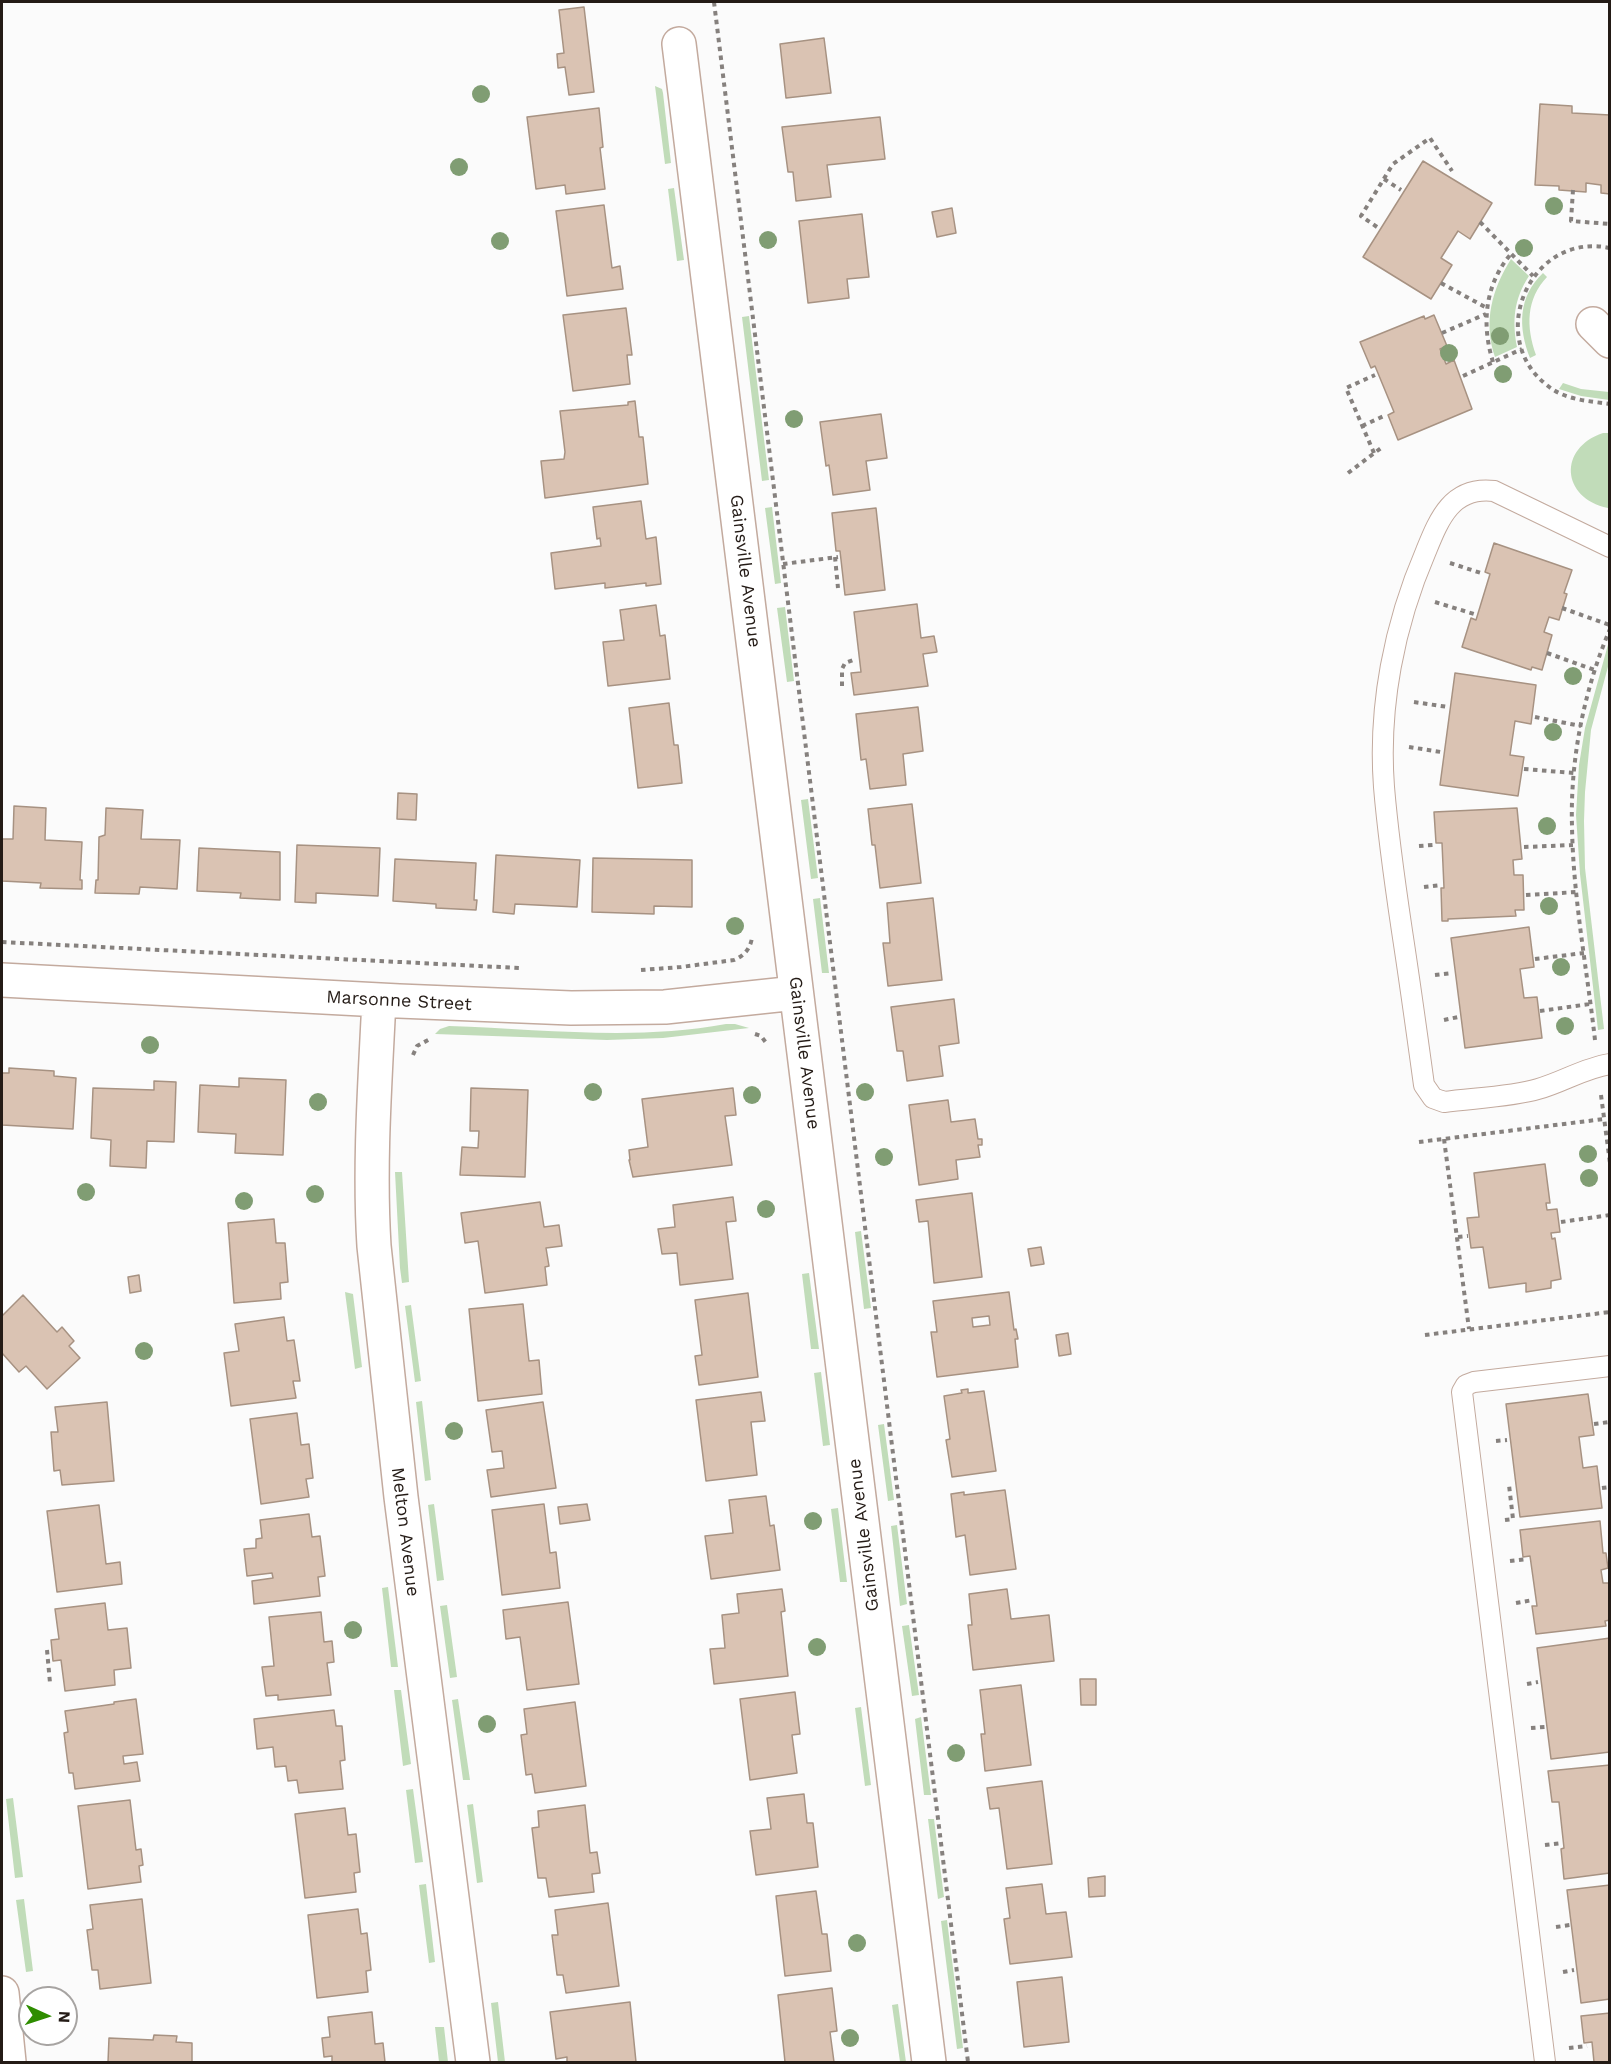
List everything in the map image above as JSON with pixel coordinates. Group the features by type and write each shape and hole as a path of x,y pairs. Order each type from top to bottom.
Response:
{"street":[{"name":"Gainsville Avenue","path":"679,44 929,2062"},
{"name":"Marsonne Street","path":"2,980 539,1007 664,1007 796,993"},
{"name":"Melton Avenue","path":"379,1000 372,1159 371,1209 374,1246 401,1497 473,2062"},
{"path":"2,1993 9,2062"}],"lane":[{"path":"1604,1065 1536,1090 1444,1102 1433,1098 1424,1085 1384,786 1386,698 1398,631 1409,594 1436,527 1448,508 1459,497 1470,492 1494,491 1610,547"},
{"path":"1545,2062 1462,1392 1466,1385 1474,1382 1610,1366"}],"path":[{"path":"714,2 968,2062"},
{"path":"1377,226 1361,216 1393,164 1430,138 1452,171"},
{"path":"1384,178 1401,190"},
{"path":"1573,190 1571,220 1610,224"},
{"path":"1480,222 1533,276"},
{"path":"1610,248 1588,246 1574,249 1554,258 1533,276 1524,290 1518,310 1518,328 1522,349 1529,364 1549,387 1572,397 1610,404"},
{"path":"1493,362 1488,346 1487,308 1493,280 1501,265 1511,254"},
{"path":"1441,283 1487,308"},
{"path":"1442,333 1486,314"},
{"path":"1463,376 1522,349"},
{"path":"1374,453 1346,388 1375,375"},
{"path":"1362,426 1386,416"},
{"path":"1348,472 1381,448"},
{"path":"783,564 837,557 838,588"},
{"path":"1409,594 1474,614"},
{"path":"1562,608 1610,627 1595,670 1581,726 1574,773 1572,825 1590,1004 1604,1065 1604,1119 1610,1163"},
{"path":"1547,653 1595,670"},
{"path":"842,686 842,669 845,663 855,659"},
{"path":"1386,698 1448,707"},
{"path":"1534,717 1581,726"},
{"path":"1524,769 1574,773"},
{"path":"1524,847 1573,845"},
{"path":"1526,895 1577,892"},
{"path":"637,970 734,960 747,951 752,942 753,933"},
{"path":"2,942 528,969"},
{"path":"1535,959 1584,953"},
{"path":"1540,1011 1590,1004"},
{"path":"748,1033 761,1036 769,1048"},
{"path":"412,1062 413,1052 417,1046 434,1037"},
{"path":"1419,1142 1604,1119"},
{"path":"1444,1139 1469,1329"},
{"path":"1562,1222 1610,1215"},
{"path":"1458,1237 1468,1236"},
{"path":"1425,1335 1610,1312"},
{"path":"1594,1424 1610,1422"},
{"path":"1602,1488 1610,1487"},
{"path":"47,1650 50,1683"}],"green space":[{"path":"655,86 662,89 663,93 671,163 665,164"},
{"path":"674,188 684,260 677,261 668,189"},
{"path":"1511,259 1529,276 1517,301 1515,328 1517,347 1495,357 1491,344 1491,306 1504,270"},
{"path":"1543,273 1547,277 1535,295 1530,314 1531,334 1536,355 1530,358 1523,335 1523,313 1529,292"},
{"path":"749,316 769,480 762,481 742,317"},
{"path":"1563,383 1581,389 1609,392 1609,400 1581,396 1559,389"},
{"path":"1603,433 1609,433 1610,508 1592,503 1581,494 1574,484 1571,472 1572,461 1578,450 1588,440"},
{"path":"772,507 781,583 775,584 765,508"},
{"path":"785,607 794,681 787,682 777,608"},
{"path":"1609,641 1609,663 1591,730 1584,821 1585,868 1604,1029 1598,1030 1580,874 1576,815 1579,765 1585,728"},
{"path":"808,799 818,878 811,879 801,800"},
{"path":"820,898 829,973 822,973 813,899"},
{"path":"726,1024 749,1028 663,1038 607,1040 435,1034 440,1029 449,1026 622,1033 692,1029"},
{"path":"395,1172 402,1172 409,1282 402,1283 400,1268"},
{"path":"861,1231 871,1308 864,1309 855,1232"},
{"path":"809,1273 819,1349 811,1349 802,1274"},
{"path":"345,1292 353,1294 362,1367 355,1369"},
{"path":"411,1305 421,1381 415,1382 405,1306"},
{"path":"821,1372 830,1445 823,1446 814,1373"},
{"path":"422,1401 431,1480 425,1481 416,1402"},
{"path":"884,1424 894,1500 888,1501 878,1425"},
{"path":"434,1504 444,1580 437,1581 428,1505"},
{"path":"838,1508 847,1582 840,1582 831,1509"},
{"path":"897,1525 907,1604 900,1606 891,1526"},
{"path":"388,1587 398,1667 391,1667 382,1588"},
{"path":"447,1605 457,1677 450,1678 440,1606"},
{"path":"909,1625 919,1695 912,1696 902,1626"},
{"path":"394,1690 401,1690 411,1764 403,1766"},
{"path":"458,1699 470,1780 463,1780 452,1700"},
{"path":"861,1707 871,1785 865,1786 855,1708"},
{"path":"921,1717 931,1795 924,1795 915,1719"},
{"path":"413,1789 423,1862 415,1863 406,1790"},
{"path":"13,1798 23,1877 15,1878 6,1799"},
{"path":"473,1804 483,1882 477,1883 467,1805"},
{"path":"928,1819 934,1819 944,1897 938,1899"},
{"path":"426,1884 435,1962 429,1963 419,1885"},
{"path":"24,1899 33,1971 26,1972 16,1900"},
{"path":"947,1920 963,2048 957,2049 941,1921"},
{"path":"498,2002 505,2062 498,2062 491,2003"},
{"path":"898,2004 906,2062 900,2062 892,2005"},
{"path":"435,2027 444,2027 448,2062 439,2062"}],"building":[{"path":"584,7 594,92 569,95 565,67 558,68 557,54 564,53 559,10"},
{"path":"824,38 831,93 786,98 780,44"},
{"path":"1540,104 1572,106 1572,113 1610,115 1610,194 1601,193 1601,185 1586,183 1586,192 1559,190 1559,186 1535,185"},
{"path":"599,108 603,147 600,148 605,189 566,194 565,185 536,189 527,117"},
{"path":"880,117 885,159 827,165 831,197 796,201 793,172 788,172 782,127"},
{"path":"1423,161 1492,203 1470,239 1458,231 1441,258 1452,265 1431,299 1363,257"},
{"path":"604,205 612,268 620,266 623,289 567,296 556,211"},
{"path":"952,208 956,233 937,237 932,212"},
{"path":"862,214 869,277 847,279 849,298 808,303 799,221"},
{"path":"626,308 632,355 627,355 630,384 573,391 563,315"},
{"path":"1434,315 1447,346 1440,349 1446,364 1454,360 1472,409 1398,440 1388,415 1394,412 1375,366 1371,368 1360,342 1424,316 1425,319"},
{"path":"635,401 639,437 643,437 648,484 545,498 541,461 564,459 560,411 628,405 628,402"},
{"path":"881,414 887,458 866,461 870,490 833,495 829,465 826,466 820,422"},
{"path":"641,501 646,539 656,537 661,584 646,586 646,583 605,588 605,583 555,589 551,553 601,546 600,538 597,539 593,507"},
{"path":"876,508 885,590 845,595 840,551 836,551 832,513"},
{"path":"1494,543 1572,570 1564,593 1567,594 1559,620 1549,617 1544,632 1552,635 1542,670 1532,667 1531,670 1462,647 1471,618 1476,620 1490,574 1485,572"},
{"path":"917,604 921,638 934,636 937,652 923,654 928,686 854,695 851,673 861,672 854,612"},
{"path":"656,605 660,636 665,635 670,679 608,686 603,642 624,640 620,610"},
{"path":"1455,673 1536,685 1531,724 1515,721 1510,755 1524,757 1518,796 1440,785"},
{"path":"669,703 674,745 678,745 682,783 638,788 629,708"},
{"path":"918,707 923,751 903,754 906,785 870,789 866,759 861,760 856,714"},
{"path":"398,793 417,794 416,820 397,819"},
{"path":"912,804 921,883 880,888 868,809"},
{"path":"14,806 46,808 45,840 82,842 80,880 82,880 82,889 40,888 41,883 2,881 2,839 13,839"},
{"path":"106,808 143,810 141,839 180,840 177,889 140,887 139,894 95,893 96,880 98,880 99,837 105,835"},
{"path":"1517,808 1522,859 1513,860 1514,875 1523,875 1524,910 1515,910 1516,916 1442,921 1441,888 1444,888 1442,843 1436,843 1434,812"},
{"path":"297,845 380,848 378,896 316,893 316,903 295,902"},
{"path":"199,848 280,852 280,900 240,898 241,893 197,891"},
{"path":"496,855 580,860 577,907 515,904 514,914 493,912"},
{"path":"593,858 692,860 692,907 654,906 654,914 592,912"},
{"path":"395,859 476,863 474,900 477,900 476,910 436,908 436,904 393,901"},
{"path":"933,898 942,980 888,986 883,943 890,943 887,903"},
{"path":"1529,927 1534,967 1520,969 1524,998 1537,997 1542,1038 1465,1048 1451,938"},
{"path":"954,999 959,1043 939,1046 943,1076 907,1081 903,1051 897,1051 891,1007"},
{"path":"9,1068 54,1071 54,1076 76,1078 73,1129 2,1125 2,1073 9,1073"},
{"path":"239,1078 286,1080 283,1155 235,1153 236,1134 198,1132 200,1085 239,1087"},
{"path":"154,1081 176,1082 174,1142 147,1141 146,1168 110,1166 111,1140 91,1138 93,1088 154,1090"},
{"path":"471,1088 528,1090 525,1177 460,1175 462,1147 478,1148 479,1131 470,1131"},
{"path":"733,1088 736,1115 725,1116 732,1165 633,1177 629,1150 648,1147 642,1099"},
{"path":"948,1100 951,1122 975,1119 978,1139 982,1139 982,1145 978,1145 980,1157 956,1160 958,1179 919,1185 909,1105"},
{"path":"1545,1164 1550,1203 1546,1203 1547,1210 1557,1209 1560,1232 1551,1233 1552,1239 1555,1238 1561,1279 1551,1281 1551,1288 1526,1292 1526,1283 1489,1288 1483,1247 1471,1248 1467,1218 1479,1217 1474,1173"},
{"path":"972,1193 982,1277 934,1283 928,1221 919,1222 916,1200"},
{"path":"733,1197 736,1221 726,1222 733,1279 680,1285 677,1253 662,1254 658,1229 675,1227 673,1205"},
{"path":"540,1202 544,1227 559,1225 562,1246 546,1248 549,1266 545,1267 547,1285 485,1293 478,1241 465,1243 461,1213"},
{"path":"274,1219 276,1243 285,1243 288,1282 280,1283 281,1299 234,1303 228,1223"},
{"path":"1041,1247 1044,1264 1031,1266 1028,1249"},
{"path":"139,1275 141,1291 130,1293 128,1277"},
{"path":"1009,1292 1014,1330 1016,1329 1018,1339 1015,1339 1018,1367 937,1377 931,1332 937,1332 933,1301","holes":["989,1316 990,1325 973,1327 972,1318"]},
{"path":"748,1293 758,1377 699,1385 695,1356 702,1355 695,1300"},
{"path":"23,1295 57,1332 62,1327 74,1341 69,1346 80,1358 47,1389 26,1366 19,1372 2,1353 2,1316"},
{"path":"523,1304 529,1361 539,1360 542,1394 478,1401 469,1309"},
{"path":"284,1317 287,1341 294,1340 300,1381 293,1381 296,1398 231,1406 224,1353 239,1351 235,1324"},
{"path":"1068,1333 1071,1354 1059,1356 1056,1335"},
{"path":"968,1389 968,1393 984,1391 996,1471 952,1477 946,1440 950,1439 944,1396 962,1393 961,1390"},
{"path":"761,1392 765,1421 751,1422 757,1475 706,1481 696,1400"},
{"path":"1588,1394 1594,1435 1579,1437 1583,1468 1597,1466 1602,1508 1520,1517 1506,1404"},
{"path":"107,1402 114,1481 62,1485 60,1470 54,1471 51,1432 58,1432 55,1407"},
{"path":"543,1402 556,1488 491,1497 487,1470 504,1468 502,1451 492,1452 486,1410"},
{"path":"297,1413 301,1445 309,1444 313,1478 306,1479 309,1497 261,1504 250,1419"},
{"path":"1005,1490 1016,1569 970,1575 965,1535 956,1537 951,1494 964,1492 964,1495"},
{"path":"766,1496 770,1526 774,1525 780,1570 711,1579 705,1536 733,1533 729,1500"},
{"path":"544,1504 550,1553 556,1552 560,1588 502,1595 492,1510"},
{"path":"587,1504 590,1520 560,1524 558,1507"},
{"path":"99,1505 106,1564 120,1562 122,1584 57,1592 47,1511"},
{"path":"309,1514 312,1537 320,1536 325,1576 318,1577 320,1596 254,1604 252,1581 273,1578 272,1573 247,1576 244,1549 256,1548 256,1539 262,1538 260,1520"},
{"path":"1600,1521 1603,1553 1606,1553 1608,1568 1601,1570 1603,1583 1610,1583 1610,1620 1605,1621 1606,1626 1536,1634 1532,1606 1537,1606 1530,1556 1523,1557 1520,1530"},
{"path":"782,1589 785,1611 781,1612 788,1676 714,1684 710,1649 725,1648 722,1615 739,1613 737,1594"},
{"path":"1007,1589 1011,1619 1049,1615 1054,1661 973,1670 968,1625 972,1625 969,1594"},
{"path":"568,1602 579,1684 527,1690 520,1637 506,1639 503,1610"},
{"path":"105,1603 108,1630 127,1628 131,1668 114,1670 115,1685 65,1691 61,1660 53,1661 51,1640 59,1639 55,1609"},
{"path":"321,1612 324,1642 332,1641 334,1662 327,1663 331,1695 278,1700 278,1695 266,1696 262,1667 274,1666 269,1617"},
{"path":"1610,1638 1610,1752 1551,1759 1537,1648"},
{"path":"1080,1679 1096,1679 1096,1705 1081,1705"},
{"path":"1021,1685 1031,1765 985,1771 981,1734 985,1734 980,1690"},
{"path":"795,1692 800,1734 792,1735 797,1773 750,1780 740,1699"},
{"path":"136,1699 143,1754 123,1756 124,1764 137,1762 140,1781 75,1789 73,1773 69,1773 64,1733 68,1732 65,1711"},
{"path":"575,1702 586,1786 535,1793 532,1774 526,1775 521,1735 527,1734 524,1709"},
{"path":"334,1710 336,1726 342,1726 345,1760 340,1761 343,1789 299,1793 297,1780 288,1781 286,1766 275,1767 273,1747 257,1749 254,1719"},
{"path":"1610,1765 1610,1873 1564,1879 1561,1849 1564,1848 1559,1802 1552,1802 1548,1771"},
{"path":"1042,1781 1052,1864 1007,1869 999,1808 990,1809 987,1788"},
{"path":"804,1794 807,1823 813,1823 818,1867 756,1875 750,1831 771,1829 767,1798"},
{"path":"130,1800 136,1850 141,1849 143,1865 139,1866 141,1882 88,1889 78,1806"},
{"path":"585,1805 590,1853 597,1852 600,1873 592,1874 594,1892 549,1897 546,1878 538,1878 532,1828 539,1827 538,1811"},
{"path":"345,1808 348,1835 356,1834 360,1872 354,1873 356,1892 305,1898 295,1814"},
{"path":"1105,1876 1105,1896 1089,1897 1088,1878"},
{"path":"1042,1884 1046,1914 1066,1912 1072,1957 1010,1964 1004,1919 1010,1918 1006,1888"},
{"path":"1610,1885 1610,1999 1581,2003 1567,1890"},
{"path":"816,1891 822,1934 827,1934 831,1971 785,1976 776,1896"},
{"path":"142,1899 151,1983 100,1989 98,1970 92,1970 87,1930 93,1929 90,1905"},
{"path":"608,1903 619,1986 566,1993 563,1975 557,1975 552,1935 558,1935 555,1910"},
{"path":"358,1909 361,1934 367,1933 371,1970 366,1971 368,1992 317,1998 308,1915"},
{"path":"1062,1977 1069,2042 1024,2047 1017,1982"},
{"path":"832,1988 837,2031 830,2032 834,2062 785,2062 778,1995"},
{"path":"630,2002 636,2062 567,2062 567,2057 556,2059 550,2012"},
{"path":"372,2012 375,2044 383,2043 385,2062 332,2062 332,2056 324,2057 322,2038 330,2037 328,2017"},
{"path":"1610,2013 1610,2062 1594,2062 1592,2042 1584,2043 1581,2016"},
{"path":"154,2035 177,2036 176,2042 192,2043 192,2062 108,2062 109,2038 153,2040"}]}
